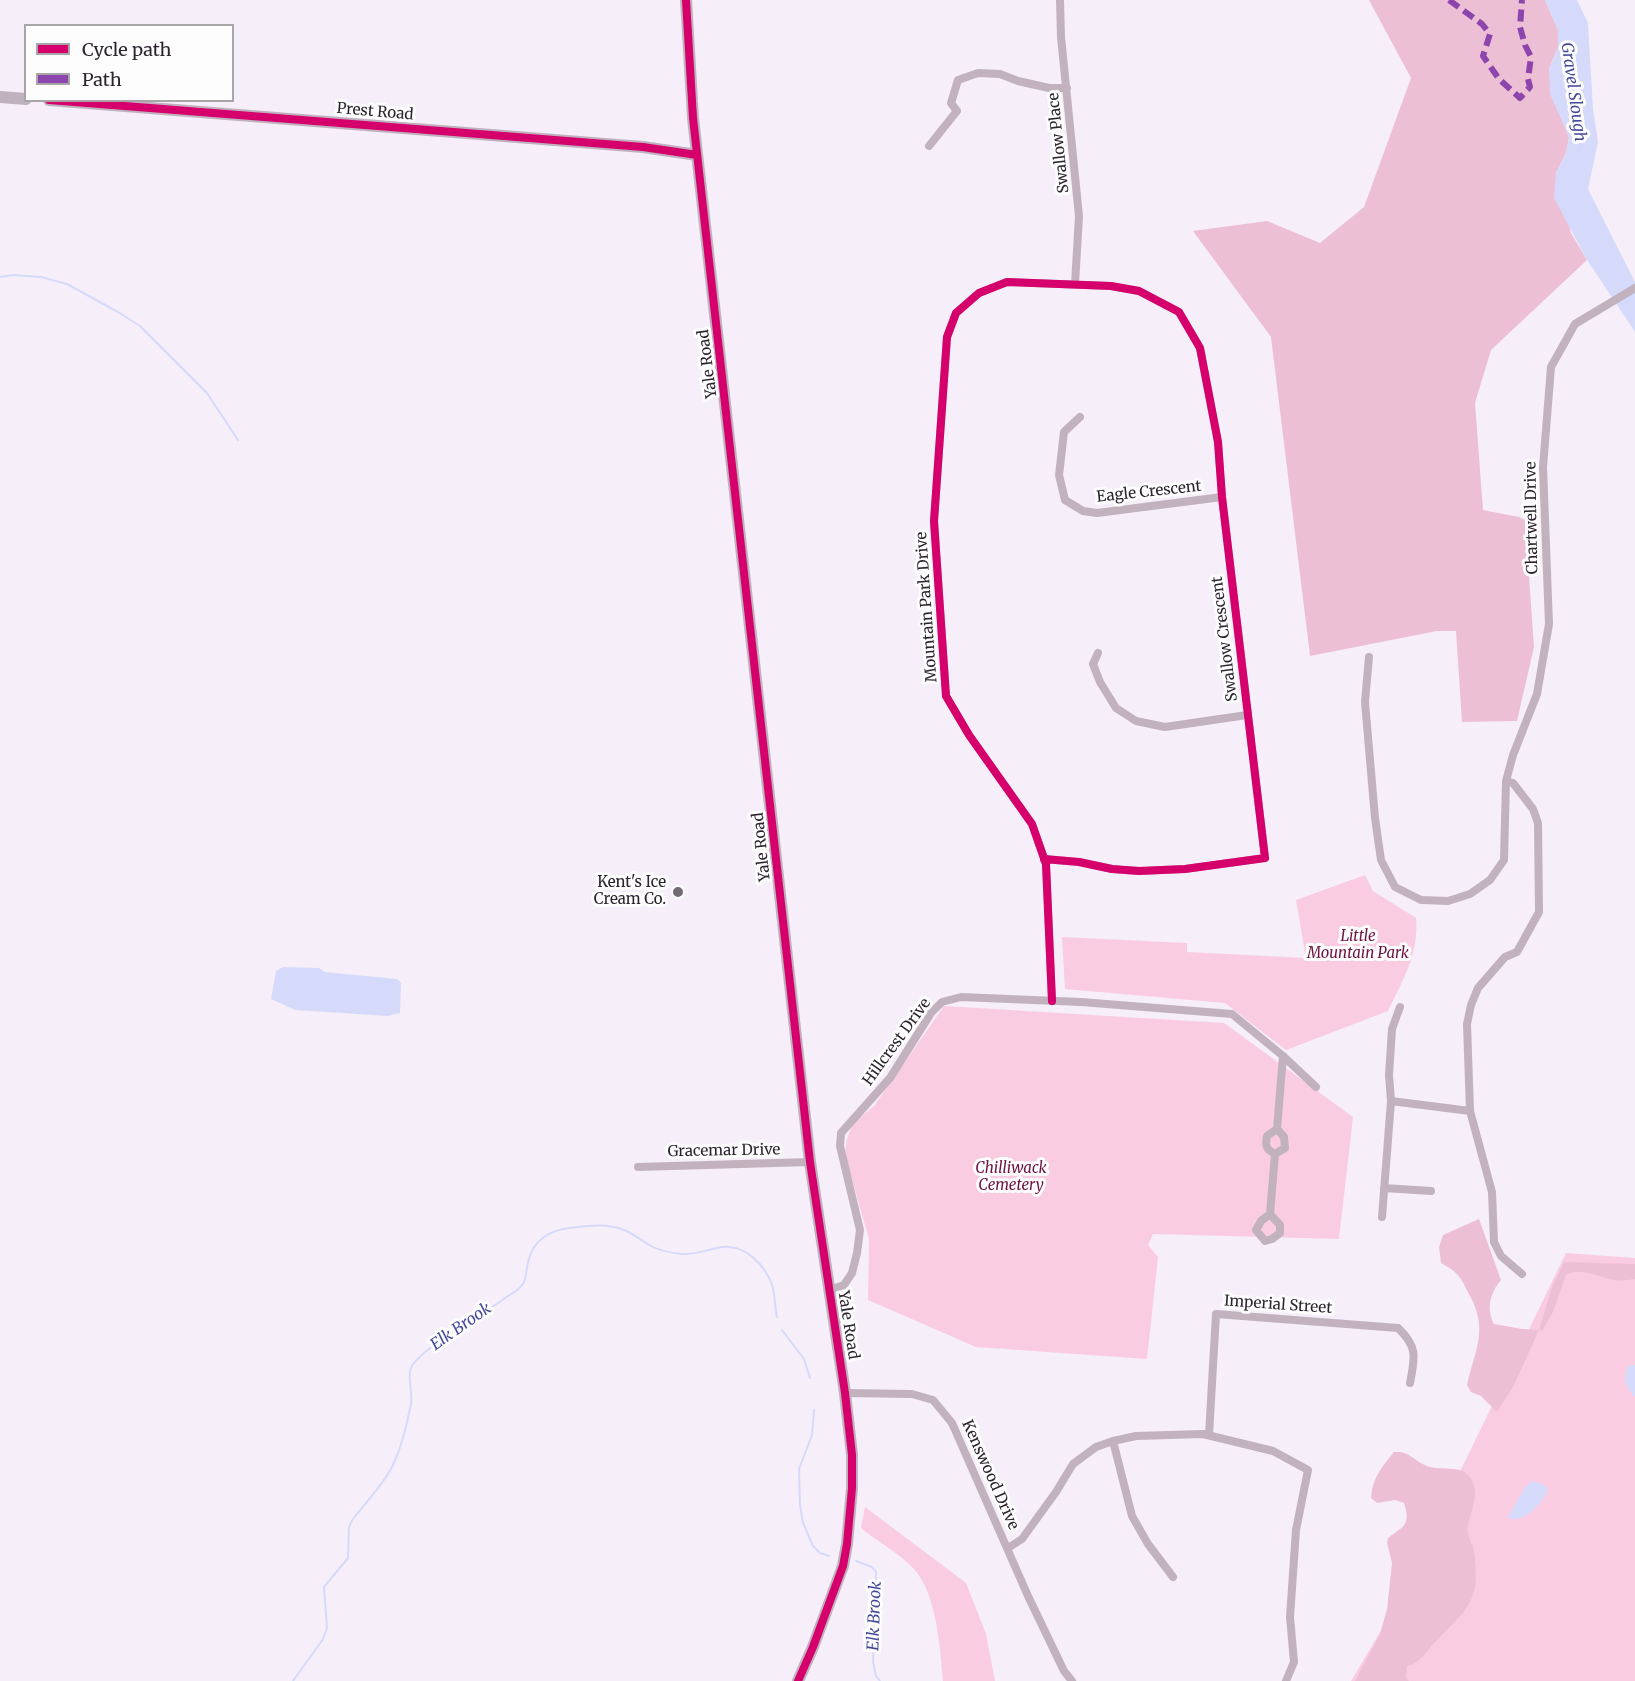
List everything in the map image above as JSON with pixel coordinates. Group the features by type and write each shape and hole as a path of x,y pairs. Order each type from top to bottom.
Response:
{"main road":[{"name":"Yale Road","path":"686,0 689,77 810,1162 846,1394 852,1455 852,1488 843,1566 798,1681"},
{"path":"0,97 24,99"},
{"name":"Prest Road","path":"74,102 643,147 698,155"}],"street":[{"name":"Swallow Place","path":"1060,0 1061,37 1079,216 1074,284"},
{"path":"929,146 957,111 951,104 958,80 978,73 1000,74 1049,88 1067,88"},
{"name":"Mountain Park Drive","path":"1052,1001 1046,864 1032,824 969,735 946,696 934,521 947,337 956,313 979,293 1007,282 1074,284"},
{"name":"Swallow Crescent","path":"1044,859 1139,871 1185,869 1265,858 1222,497 1218,442 1200,348 1179,312 1139,291 1111,286 1074,284"},
{"name":"Chartwell Drive","path":"1369,657 1365,702 1381,860 1395,887 1421,900 1448,901 1470,894 1490,880 1504,860 1506,781 1513,755 1537,694 1549,624 1543,467 1551,367 1575,324 1635,288"},
{"name":"Eagle Crescent","path":"1080,417 1064,432 1059,475 1065,500 1083,511 1097,513 1222,497"},
{"path":"1098,653 1092,664 1100,682 1116,708 1136,721 1165,727 1247,715"},
{"path":"1506,781 1513,783 1533,809 1538,823 1539,912 1516,952 1505,957 1478,988 1467,1024 1470,1112 1492,1192 1494,1242 1501,1257 1522,1274"},
{"name":"Hillcrest Drive","path":"829,1290 844,1285 852,1273 860,1230 840,1146 840,1133 890,1078 931,1013 942,1002 961,997 1232,1014 1316,1087"},
{"path":"1382,1217 1391,1101 1389,1075 1392,1029 1400,1007"},
{"path":"1275,1154 1285,1148 1284,1137 1277,1129 1283,1056"},
{"path":"1391,1101 1470,1112"},
{"path":"1275,1154 1268,1150 1265,1144 1267,1136 1277,1129"},
{"path":"1270,1214 1275,1154"},
{"name":"Gracemar Drive","path":"638,1167 810,1162"},
{"path":"1384,1188 1431,1191"},
{"name":"Imperial Street","path":"1209,1435 1216,1314 1398,1328 1411,1340 1415,1358 1410,1383"},
{"name":"Kenswood Drive","path":"846,1394 912,1394 933,1400 952,1423 1059,1660 1072,1681"},
{"name":"Kenswood Drive","path":"1008,1548 1022,1539 1073,1464 1096,1448 1113,1441 1136,1436 1209,1435 1273,1451 1308,1470 1296,1530 1290,1617 1294,1662 1286,1681"},
{"path":"1113,1441 1132,1516 1148,1544 1173,1577"}],"green space":[{"name":"Little Mountain Park","path":"1365,875 1373,891 1416,918 1415,944 1404,977 1388,1011 1286,1050 1225,1003 1065,989 1062,937 1187,943 1187,952 1306,958 1296,900"},
{"name":"Chilliwack Cemetery","path":"944,1006 1224,1023 1353,1117 1339,1239 1153,1234 1148,1245 1158,1257 1147,1359 976,1347 868,1300 869,1239 845,1155 847,1139 853,1123 874,1106"},
{"path":"1566,1253 1635,1258 1635,1681 1351,1681 1408,1585 1438,1517"},
{"path":"865,1507 966,1583 986,1634 995,1681 943,1681 936,1622 928,1593 922,1580 908,1563 861,1528"}],"shaded area":[{"path":"1369,0 1545,0 1558,30 1558,47 1549,69 1569,137 1566,153 1556,173 1571,233 1587,260 1491,350 1475,403 1483,510 1525,520 1534,647 1517,721 1462,722 1456,631 1437,631 1310,656 1271,337 1193,231 1267,221 1320,243 1364,207 1411,78"},
{"path":"1479,1219 1501,1280 1490,1301 1490,1313 1494,1324 1539,1330 1514,1385 1497,1412 1481,1396 1471,1392 1467,1385 1478,1340 1478,1318 1461,1279 1441,1263 1439,1247 1443,1235"},
{"path":"1564,1262 1635,1264 1635,1279 1615,1280 1577,1272 1566,1275 1553,1312 1542,1331 1539,1330 1552,1287"},
{"path":"1394,1452 1408,1454 1422,1464 1431,1467 1463,1471 1471,1478 1475,1498 1468,1530 1474,1552 1476,1582 1474,1593 1464,1611 1420,1659 1407,1666 1406,1678 1409,1681 1355,1681 1380,1634 1387,1609 1392,1563 1388,1538 1405,1524 1407,1516 1404,1503 1395,1500 1377,1503 1371,1498 1378,1473"}],"water":[{"name":"Gravel Slough","path":"1545,0 1577,0 1588,23 1593,109 1598,142 1588,189 1635,282 1635,332 1587,260 1554,198 1556,173 1566,153 1569,137 1550,94 1549,69 1558,47 1558,30"},
{"path":"283,967 319,968 325,972 397,979 401,983 400,1013 388,1016 295,1010 271,999 276,971"},
{"path":"1635,1365 1635,1397 1629,1390 1625,1379 1628,1366"},
{"path":"1532,1481 1544,1485 1548,1489 1546,1494 1534,1510 1522,1517 1510,1519 1508,1517 1525,1487"}],"waterway":[{"path":"0,277 13,275 41,277 67,284 140,326 207,393 238,440"},
{"name":"Elk Brook","path":"293,1681 323,1639 327,1628 324,1587 348,1558 349,1527 384,1479 399,1450 411,1404 411,1368 426,1351 439,1341 519,1288 525,1279 530,1254 543,1238 563,1229 604,1226 624,1230 655,1248 670,1252 692,1254 722,1247 739,1249 753,1257 769,1278 777,1317"},
{"name":"Elk Brook","path":"782,1330 804,1359 810,1378"},
{"name":"Elk Brook","path":"814,1410 812,1435 799,1469 800,1505 803,1523 813,1546 820,1553 829,1556"},
{"name":"Elk Brook","path":"856,1561 872,1567 876,1572 873,1662 876,1676 880,1681"}],"marked path":[{"path":"1449,0 1482,24 1490,34 1483,56 1499,79 1520,98 1530,87 1528,79 1531,57 1520,27 1522,0"}],"cycle path":[{"path":"686,0 693,118 810,1162 845,1393 852,1455 852,1488 843,1566 798,1681"},
{"path":"74,102 643,147 697,155"},
{"path":"1044,859 1079,862 1112,869 1139,871 1185,869 1265,858 1222,497 1218,442 1200,348 1179,312 1139,291 1111,286 1007,282 979,293 956,313 947,337 934,521 946,696 969,735 1032,824 1046,864 1052,1001"}],"place":[{"name":"Kent's Ice Cream Co.","path":"678,892"}]}
